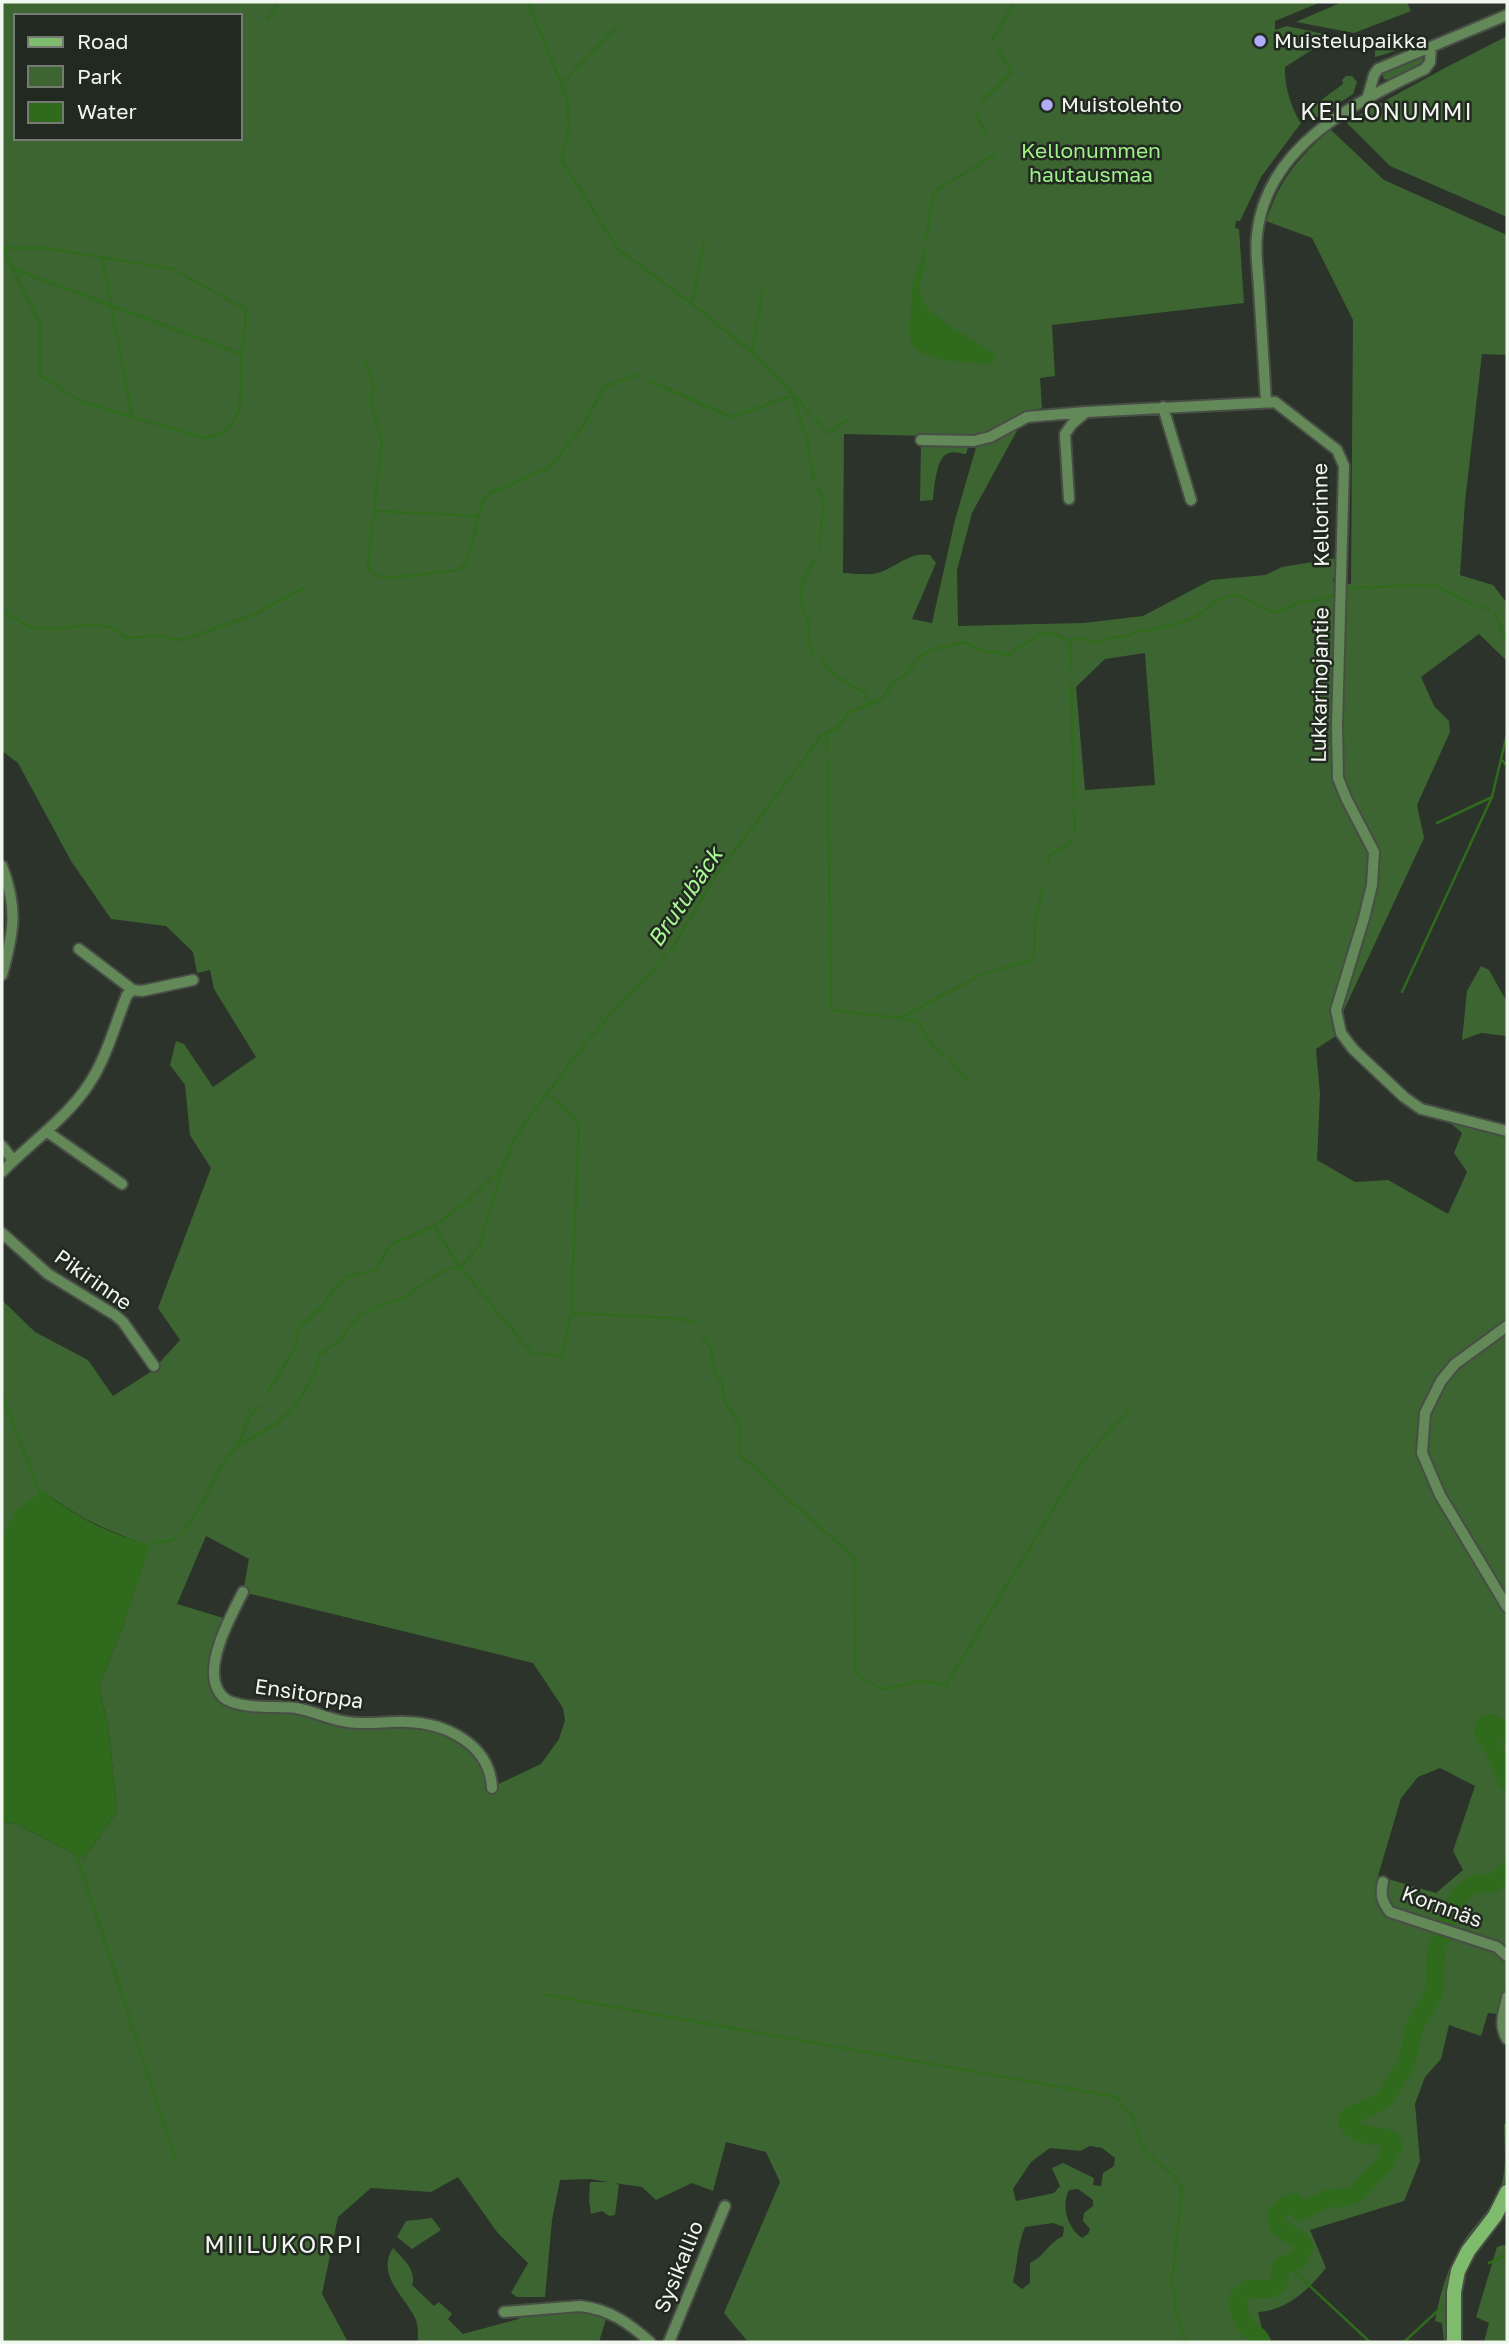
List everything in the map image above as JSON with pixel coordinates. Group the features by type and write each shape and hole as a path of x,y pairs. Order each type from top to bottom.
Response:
{"main road":[{"path":"1454,2342 1453,2305 1458,2271 1468,2251 1496,2216 1507,2192"}],"street":[{"path":"1368,96 1378,69 1507,15"},
{"path":"921,440 974,441 990,437 1027,417 1266,401 1257,234 1263,206 1287,162 1314,133 1368,96 1425,69 1430,62 1430,48"},
{"name":"Kellorinne","path":"1266,401 1275,402 1282,407 1337,450 1342,458 1341,585"},
{"path":"1163,407 1191,500"},
{"path":"1069,499 1065,434 1086,412"},
{"name":"Lukkarinojantie","path":"1341,585 1338,778 1374,852 1364,918 1336,1010 1341,1033 1353,1049 1421,1109 1507,1131"},
{"path":"2,866 9,885 14,920 2,975"},
{"path":"79,950 133,989 142,991 193,980"},
{"path":"2,1172 46,1131 92,1080 127,995 133,989"},
{"path":"46,1131 122,1184"},
{"path":"2,1146 13,1160"},
{"name":"Pikirinne","path":"2,1233 48,1274 116,1315 154,1366"},
{"path":"1507,1326 1455,1364 1441,1381 1425,1413 1422,1453 1440,1495 1507,1607"},
{"name":"Ensitorppa","path":"243,1592 214,1664 214,1679 218,1691 226,1699 240,1704 299,1709 349,1722 411,1722 453,1733 468,1741 480,1755 487,1766 492,1788"},
{"name":"Kornnäs","path":"1383,1882 1383,1904 1390,1912 1497,1947 1507,1956"},
{"path":"1507,1997 1501,2022 1507,2039"},
{"name":"Sysikallio","path":"669,2342 725,2206"},
{"path":"504,2312 593,2307 608,2312 650,2342"}],"green space":[{"name":"Kellonummen hautausmaa","path":"2,2 1321,2 1275,21 1275,30 1287,26 1351,40 1353,47 1331,48 1326,41 1285,67 1289,96 1301,123 1261,177 1240,221 1236,221 1235,228 1239,229 1244,303 1052,325 1055,376 1040,378 1042,408 971,437 844,434 843,573 873,574 916,555 930,555 936,563 912,619 932,623 955,520 977,444 1019,427 972,513 957,570 958,626 1084,623 1143,616 1211,580 1265,575 1282,567 1337,558 1333,582 1351,584 1353,320 1312,238 1266,221 1278,192 1291,170 1330,129 1384,180 1507,235 1507,355 1482,354 1465,502 1460,575 1493,585 1507,603 1507,661 1479,634 1421,677 1434,706 1449,721 1450,732 1417,805 1424,838 1343,1012 1339,1034 1316,1049 1320,1094 1317,1160 1355,1182 1388,1180 1448,1214 1467,1172 1454,1153 1462,1133 1448,1121 1507,1135 1507,2015 1488,2013 1481,2036 1449,2025 1441,2059 1425,2077 1415,2104 1420,2161 1404,2201 1310,2230 1326,2268 1296,2298 1279,2307 1258,2312 1265,2342 748,2342 724,2313 780,2182 766,2152 726,2142 713,2191 692,2183 656,2200 642,2187 614,2183 619,2185 615,2215 609,2216 602,2211 591,2214 590,2182 608,2182 590,2179 560,2180 552,2220 545,2297 517,2297 511,2293 528,2263 497,2232 458,2177 431,2192 371,2188 338,2217 322,2294 348,2342 2,2342 2,1822 17,1824 84,1859 117,1811 108,1726 99,1686 123,1626 149,1546 94,1523 43,1491 2,1538 2,1300 35,1332 88,1360 113,1396 152,1371 180,1340 158,1308 211,1168 190,1135 185,1085 170,1065 176,1041 184,1044 213,1087 256,1057 214,989 210,970 197,973 193,952 166,926 111,919 71,861 18,763 2,751","holes":["1145,653 1155,785 1085,790 1076,687 1105,659","206,1536 249,1559 243,1592 533,1663 563,1708 565,1720 559,1739 541,1764 492,1787 468,1741 411,1722 335,1720 222,1696 214,1664 230,1620 177,1604","1440,1768 1475,1786 1453,1851 1463,1870 1436,1893 1378,1876 1401,1798 1418,1777","1090,2146 1102,2148 1115,2158 1114,2166 1103,2173 1101,2186 1093,2185 1094,2178 1063,2163 1052,2168 1060,2186 1054,2193 1016,2201 1013,2189 1031,2162 1050,2148 1080,2151","1078,2189 1093,2200 1093,2206 1084,2213 1083,2221 1090,2229 1082,2238 1067,2216 1069,2190","1053,2223 1064,2227 1063,2236 1030,2263 1030,2283 1022,2289 1013,2282 1025,2227"]},
{"path":"1342,2 1407,2 1411,11 1354,33 1296,22"},
{"path":"1507,36 1507,217 1390,166 1346,122 1443,69"},
{"path":"1407,37 1414,40 1375,57 1375,51"},
{"path":"1421,56 1424,61 1417,69 1393,81 1384,79 1382,73 1386,69"},
{"path":"1346,76 1352,76 1357,82 1353,94 1312,121 1303,108 1305,105 1309,109 1343,84 1342,80"},
{"path":"921,444 969,444 966,454 951,452 941,460 936,474 933,500 920,501"},
{"path":"1481,966 1489,970 1507,1002 1507,1036 1481,1033 1462,1040 1467,991"},
{"path":"1507,2123 1507,2179 1493,2210 1469,2241 1449,2342 1444,2342 1442,2323 1435,2321 1442,2290 1458,2250 1499,2191 1504,2168 1504,2124"},
{"path":"432,2218 441,2230 412,2249 397,2237 406,2221"},
{"path":"1507,2244 1507,2338 1504,2342 1484,2342 1489,2323 1476,2317 1497,2247"},
{"path":"393,2248 411,2270 412,2285 434,2306 439,2302 452,2314 448,2319 463,2334 518,2319 527,2311 580,2309 607,2316 599,2342 418,2342 416,2320 390,2277 388,2258"}],"water":[{"path":"923,259 926,261 920,289 925,305 995,354 994,364 936,358 917,350 912,344 910,330 913,287"},
{"path":"43,1491 93,1524 150,1545 123,1626 99,1686 108,1726 117,1811 84,1859 17,1824 2,1822 2,1538 17,1509"}],"waterway":[{"path":"268,19 279,2"},
{"path":"528,2 567,98 569,124 562,161 600,220"},
{"path":"993,39 1014,2"},
{"path":"562,84 615,28"},
{"path":"982,101 1011,72 999,49"},
{"path":"974,110 987,136"},
{"path":"926,238 934,192 995,154 993,150"},
{"path":"603,225 618,249 708,316 752,353 794,395 808,443 815,481"},
{"path":"692,304 704,242"},
{"path":"2,248 45,248 173,269 245,309 239,409 235,419 228,428 204,438 82,402 40,375 40,323 3,248"},
{"path":"923,259 924,248"},
{"path":"102,256 132,418"},
{"path":"14,269 241,354"},
{"path":"752,352 763,289"},
{"path":"365,360 374,383 371,404 382,441 368,568 376,575 388,578 459,570 467,562 482,503 490,493 548,468 584,425 604,387 638,376"},
{"path":"650,381 731,417 794,395 810,413"},
{"path":"815,419 828,433 847,420"},
{"path":"818,487 823,499 820,548"},
{"path":"374,511 478,516"},
{"path":"814,652 809,643 809,624 801,595 803,583 815,558"},
{"name":"Brutubäck","path":"1347,588 1437,586 1472,604"},
{"path":"2,611 32,628 56,629 90,625 110,627 127,638 159,636 182,640 251,616 304,588"},
{"name":"Brutubäck","path":"150,1545 157,1541 170,1541 180,1535 188,1526 228,1456 245,1441 277,1423 291,1410 310,1383 319,1355 337,1342 360,1315 401,1299 450,1268 460,1267 480,1245 503,1166 515,1138 529,1117 592,1035 671,950 716,875 822,735 837,728 850,712 881,699 894,683 930,650 966,642 982,651 1008,655 1039,635 1051,633 1070,641 1079,638 1099,643 1110,637 1126,637 1138,631 1185,621 1231,595 1240,596 1271,612 1281,611 1302,601 1314,601 1337,594"},
{"name":"Brutubäck","path":"1480,607 1489,609"},
{"name":"Brutubäck","path":"1495,613 1507,642"},
{"path":"1070,641 1071,669"},
{"path":"821,660 835,675 866,694 867,703"},
{"path":"1071,684 1074,799"},
{"path":"827,733 827,752"},
{"name":"Brutubäck","path":"1507,734 1501,759 1507,766"},
{"path":"1437,823 1492,797 1501,759"},
{"path":"828,762 831,1010 900,1018 980,975 1034,959 1035,920 1043,887"},
{"path":"1402,992 1492,797"},
{"path":"1074,807 1075,832"},
{"path":"1048,862 1050,855 1075,839"},
{"path":"900,1018 917,1021 936,1050 948,1057 967,1080"},
{"path":"548,1094 579,1124 571,1313 672,1318 696,1322"},
{"path":"267,1394 296,1346 298,1330 322,1306 339,1283 347,1277 375,1270 391,1245 434,1226 468,1201 501,1169"},
{"path":"434,1226 460,1267 532,1353 562,1356 571,1313"},
{"path":"702,1337 711,1349 715,1374 722,1383 725,1403 739,1424 741,1456 854,1558 855,1674 883,1689 921,1681 946,1685 1083,1460 1128,1411"},
{"path":"2,1395 40,1493"},
{"path":"237,1447 250,1416 260,1406"},
{"path":"1507,1733 1492,1723 1486,1724 1483,1732 1507,1781"},
{"path":"76,1854 175,2157"},
{"path":"1445,1926 1464,1891 1476,1884 1494,1883 1507,1870"},
{"path":"1262,2342 1242,2319 1238,2298 1248,2289 1269,2289 1276,2286 1281,2266 1298,2260 1304,2248 1301,2241 1279,2228 1276,2215 1286,2205 1294,2202 1300,2212 1326,2199 1348,2197 1357,2193 1384,2164 1394,2145 1390,2139 1355,2131 1346,2121 1350,2115 1384,2099 1407,2063 1414,2028 1434,1993 1436,1949 1442,1935"},
{"path":"542,1994 1116,2097 1133,2119 1144,2149 1182,2188 1172,2283 1176,2299 1174,2304 1186,2342"},
{"path":"1489,2263 1507,2255"},
{"path":"1285,2263 1370,2342"},
{"path":"1404,2342 1445,2304"}],"place":[{"name":"Muistelupaikka","path":"1260,41"},
{"name":"Muistolehto","path":"1047,105"}],"district":[{"name":"KELLONUMMI","path":"1387,112"},
{"name":"MIILUKORPI","path":"284,2245"}]}
